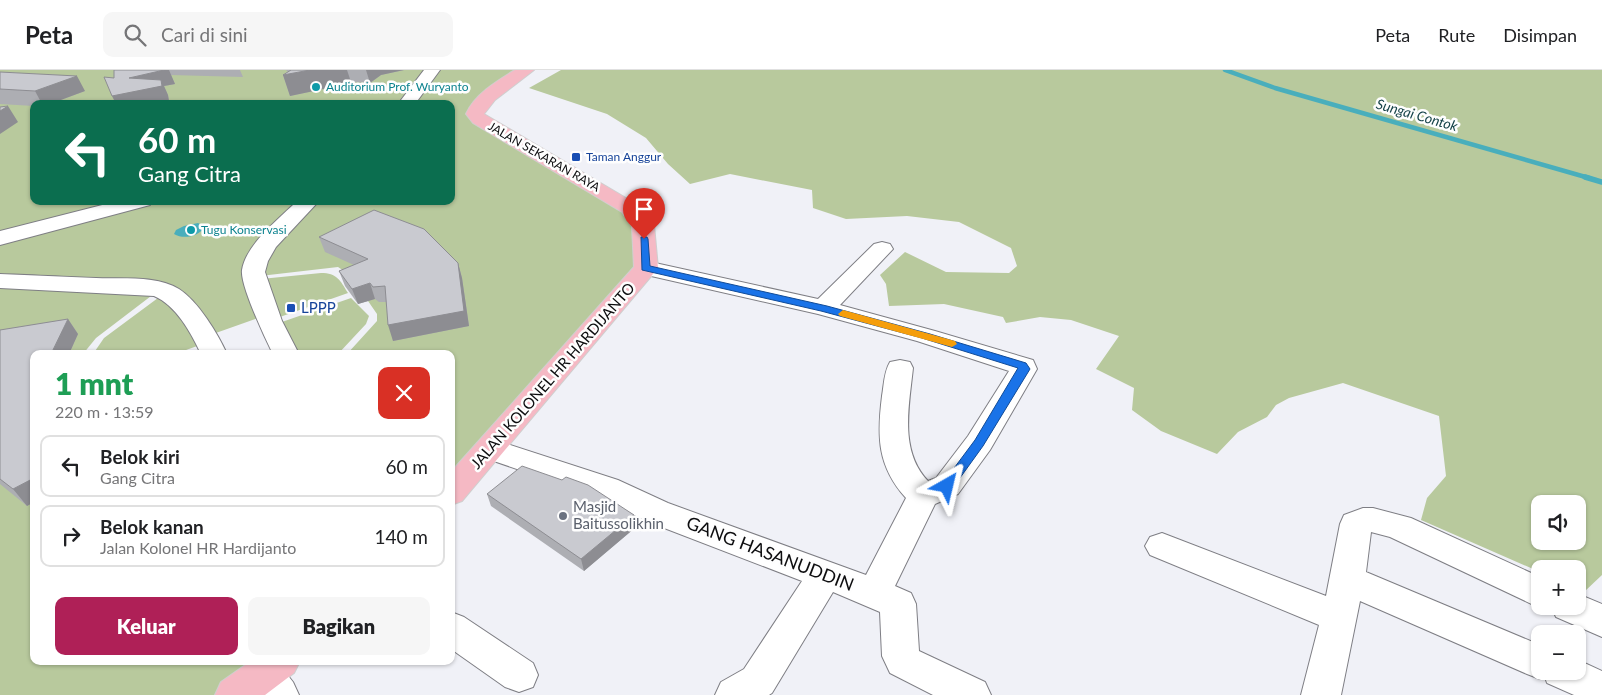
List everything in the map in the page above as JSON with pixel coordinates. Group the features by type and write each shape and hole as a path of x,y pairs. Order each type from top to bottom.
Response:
{"main road":[{"name":"JALAN SEKARAN RAYA","path":"526,70 495,91 476,109 475,114 479,119 629,208 643,225"},
{"name":"JALAN KOLONEL HR HARDIJANTO","path":"455,488 646,268 643,225"}],"street":[{"path":"409,100 432,70"},
{"path":"0,238 128,205"},
{"path":"284,350 269,321 253,272 254,265 271,239 305,205"},
{"path":"823,308 882,249"},
{"path":"646,268 823,308 926,336 1023,366 1024,369 979,443 947,486 923,496 874,593"},
{"path":"0,281 143,287 164,290 178,301 212,350"},
{"path":"900,368 893,417 897,456 902,472 923,496"},
{"name":"GANG HASANUDDIN","path":"490,449 607,488 657,512 874,593 898,604 901,656 903,661 971,695"},
{"path":"1321,695 1347,580 1356,524 1363,520 1373,520 1399,527 1531,589"},
{"path":"1162,546 1339,617"},
{"path":"735,695 758,681 825,575"},
{"path":"1347,580 1531,658"},
{"path":"1586,614 1602,621"},
{"path":"455,631 520,674"},
{"path":"1582,680 1602,689"}],"green space":[{"path":"0,70 428,70 406,100 30,100 30,205 122,205 0,236"},
{"path":"435,70 523,70 470,111 622,210 632,224 638,267 455,479 455,350 351,350 377,321 377,314 350,275 338,267 260,276 261,265 311,205 455,205 455,100 412,100"},
{"path":"561,70 1602,70 1602,575 1586,590 1586,560 1531,560 1531,568 1421,520 1427,498 1446,476 1439,416 1343,383 1289,398 1276,405 1267,417 1238,432 1217,454 1161,431 1132,410 1134,388 1096,369 1119,336 1071,320 1040,317 1006,323 1003,317 944,304 889,306 886,284 880,275 905,252 946,272 1009,273 1017,266 1011,248 959,222 907,216 846,219 813,208 812,190 730,174 690,184 668,164 646,138 607,114 529,88"},
{"path":"132,205 302,205 265,242 258,318 213,334 185,297 0,278 0,239"},
{"path":"321,273 331,274 338,278 348,293 277,318 261,279"},
{"path":"0,284 155,293 96,338 86,350 30,350 30,665 260,665 219,695 0,695"},
{"path":"162,295 173,302 200,345 186,350 96,350 104,338"},
{"path":"351,298 369,316 366,324 342,350 292,350 279,323"}],"water":[{"path":"198,223 205,227 195,235 182,237 174,234 176,230 184,226"}],"building":[{"path":"114,70 164,70 129,78 161,80 162,86 112,96 104,77 114,78"},
{"path":"291,70 310,70 283,75"},
{"path":"0,72 77,76 35,91 0,89"},
{"path":"8,106 0,111 0,107"},
{"path":"374,210 424,229 458,263 464,311 388,325 385,286 373,287 370,283 352,289 339,271 368,259 319,237"},
{"path":"68,319 53,350 30,350 30,480 13,489 0,479 0,330"},
{"name":"Masjid Baitussolikhin","path":"522,466 562,480 566,477 588,485 634,515 581,559 487,494"}],"waterway":[{"name":"Sungai Contok","path":"1225,70 1275,88 1589,178"},
{"name":"Sungai Contok","path":"1585,177 1602,182"}],"slow traffic":[{"path":"843,314 952,344"}],"place":[{"name":"Auditorium Prof. Wuryanto","path":"316,87"},
{"name":"Taman Anggur","path":"576,157"},
{"name":"Tugu Konservasi","path":"191,230"},
{"name":"LPPP","path":"291,308"},
{"name":"Masjid Baitussolikhin","path":"563,516"}],"route":[{"path":"644,239 646,268 823,308 1022,365 1024,369 979,443 947,486"}]}
